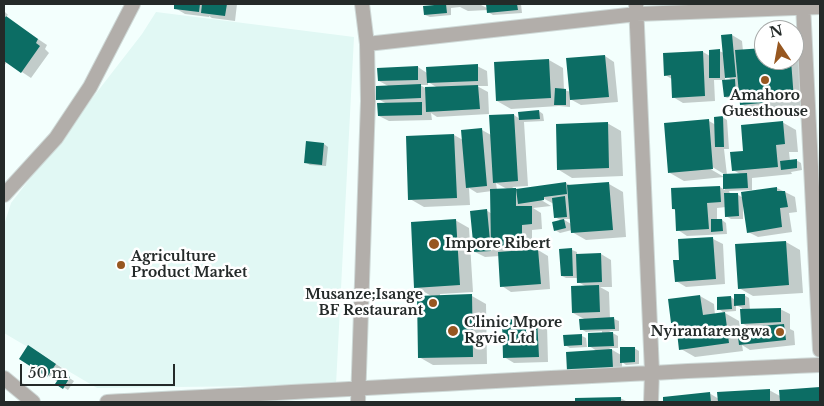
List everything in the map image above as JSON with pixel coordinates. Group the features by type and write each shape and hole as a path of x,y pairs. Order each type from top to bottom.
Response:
{"street":[{"path":"4,195 56,138 86,94 133,4"},
{"path":"358,396 368,101 367,44 362,4"},
{"path":"804,5 820,350"},
{"path":"367,44 636,9 820,6"},
{"path":"636,9 652,372 651,402"},
{"path":"107,402 358,396 652,372 820,365"},
{"path":"4,378 33,402"}],"shaded area":[{"path":"156,12 354,37 336,385 97,388 4,333 4,225 11,203 142,34"}],"building":[{"path":"174,4 200,4 199,12 174,9"},
{"path":"202,4 227,4 225,16 201,13"},
{"path":"446,4 447,13 424,15 423,6"},
{"path":"486,4 517,4 518,10 487,13"},
{"path":"6,16 38,39 36,43 40,46 21,73 4,61 4,19"},
{"path":"732,34 736,77 725,78 721,35"},
{"path":"720,49 720,78 709,78 709,50"},
{"name":"Amahoro Guesthouse","path":"754,49 754,70 792,70 794,100 740,105 735,50"},
{"path":"703,51 705,96 672,98 671,75 664,76 663,53"},
{"path":"605,55 609,97 570,100 566,58"},
{"path":"549,59 551,98 496,101 494,62"},
{"path":"478,64 478,81 427,83 426,67"},
{"path":"418,66 418,80 378,81 377,68"},
{"path":"735,79 736,96 724,97 722,80"},
{"path":"421,84 421,98 376,100 376,86"},
{"path":"478,85 480,109 426,112 425,87"},
{"path":"555,88 566,89 566,105 554,105"},
{"path":"422,102 422,115 378,116 377,103"},
{"path":"539,110 540,119 519,120 518,112"},
{"path":"514,114 518,181 493,183 489,115"},
{"path":"723,116 724,147 715,147 714,117"},
{"path":"709,119 713,169 668,173 664,123"},
{"path":"783,121 785,144 776,145 778,167 732,171 730,152 743,151 741,125"},
{"path":"608,122 609,168 557,170 556,124"},
{"path":"482,128 487,186 466,188 461,130"},
{"path":"454,134 457,198 408,200 406,136"},
{"path":"306,141 324,143 322,165 304,163"},
{"path":"797,159 797,168 781,170 780,161"},
{"path":"747,173 748,188 723,189 723,174"},
{"path":"566,182 567,194 544,197 544,200 518,204 516,189"},
{"path":"609,182 613,230 571,233 567,185"},
{"path":"720,186 721,202 707,203 709,229 676,231 675,209 672,209 671,188"},
{"path":"777,187 777,191 785,191 788,207 780,208 782,227 747,233 741,192"},
{"path":"516,188 516,206 532,206 532,224 522,225 522,245 491,246 490,189"},
{"path":"724,193 738,193 739,216 725,217"},
{"path":"565,196 567,217 554,218 552,198"},
{"path":"487,209 491,251 474,252 470,211"},
{"path":"456,219 460,285 414,288 411,222"},
{"path":"564,219 566,228 554,231 552,222"},
{"path":"711,219 722,219 723,231 711,232"},
{"path":"713,237 716,279 675,282 673,260 679,260 678,239"},
{"path":"786,241 789,285 738,289 735,244"},
{"path":"572,248 573,276 561,276 559,249"},
{"path":"538,249 541,284 500,287 498,252"},
{"path":"601,253 602,282 577,283 576,254"},
{"path":"599,285 600,312 572,313 571,286"},
{"path":"472,294 473,357 418,358 417,296"},
{"path":"734,294 745,294 745,305 734,306"},
{"path":"700,295 703,315 725,312 729,343 679,350 676,323 671,323 668,299"},
{"path":"731,296 732,309 717,310 717,297"},
{"path":"781,308 781,322 741,324 740,309"},
{"path":"614,317 615,329 580,330 579,319"},
{"path":"537,318 539,357 503,358 502,320"},
{"path":"784,324 786,340 739,345 737,328"},
{"path":"613,332 614,346 588,347 588,333"},
{"path":"582,334 582,345 564,346 563,335"},
{"path":"28,345 56,364 47,377 19,359"},
{"path":"620,347 635,347 635,362 620,363"},
{"path":"612,349 613,368 567,371 566,352"},
{"path":"63,372 70,377 63,389 55,384"},
{"path":"820,387 820,402 780,402 779,390"},
{"path":"770,389 770,402 718,402 717,392"},
{"path":"710,392 711,402 663,402 663,397"},
{"path":"621,397 621,402 575,402 575,398"}],"place":[{"name":"Amahoro Guesthouse","path":"765,80"},
{"name":"Impore Ribert","path":"434,244"},
{"name":"Agriculture Product Market","path":"121,265"},
{"name":"Musanze;Isange BF Restaurant","path":"433,303"},
{"name":"Clinic Mpore Rgvie Ltd","path":"453,331"},
{"name":"Nyirantarengwa","path":"780,332"}]}
